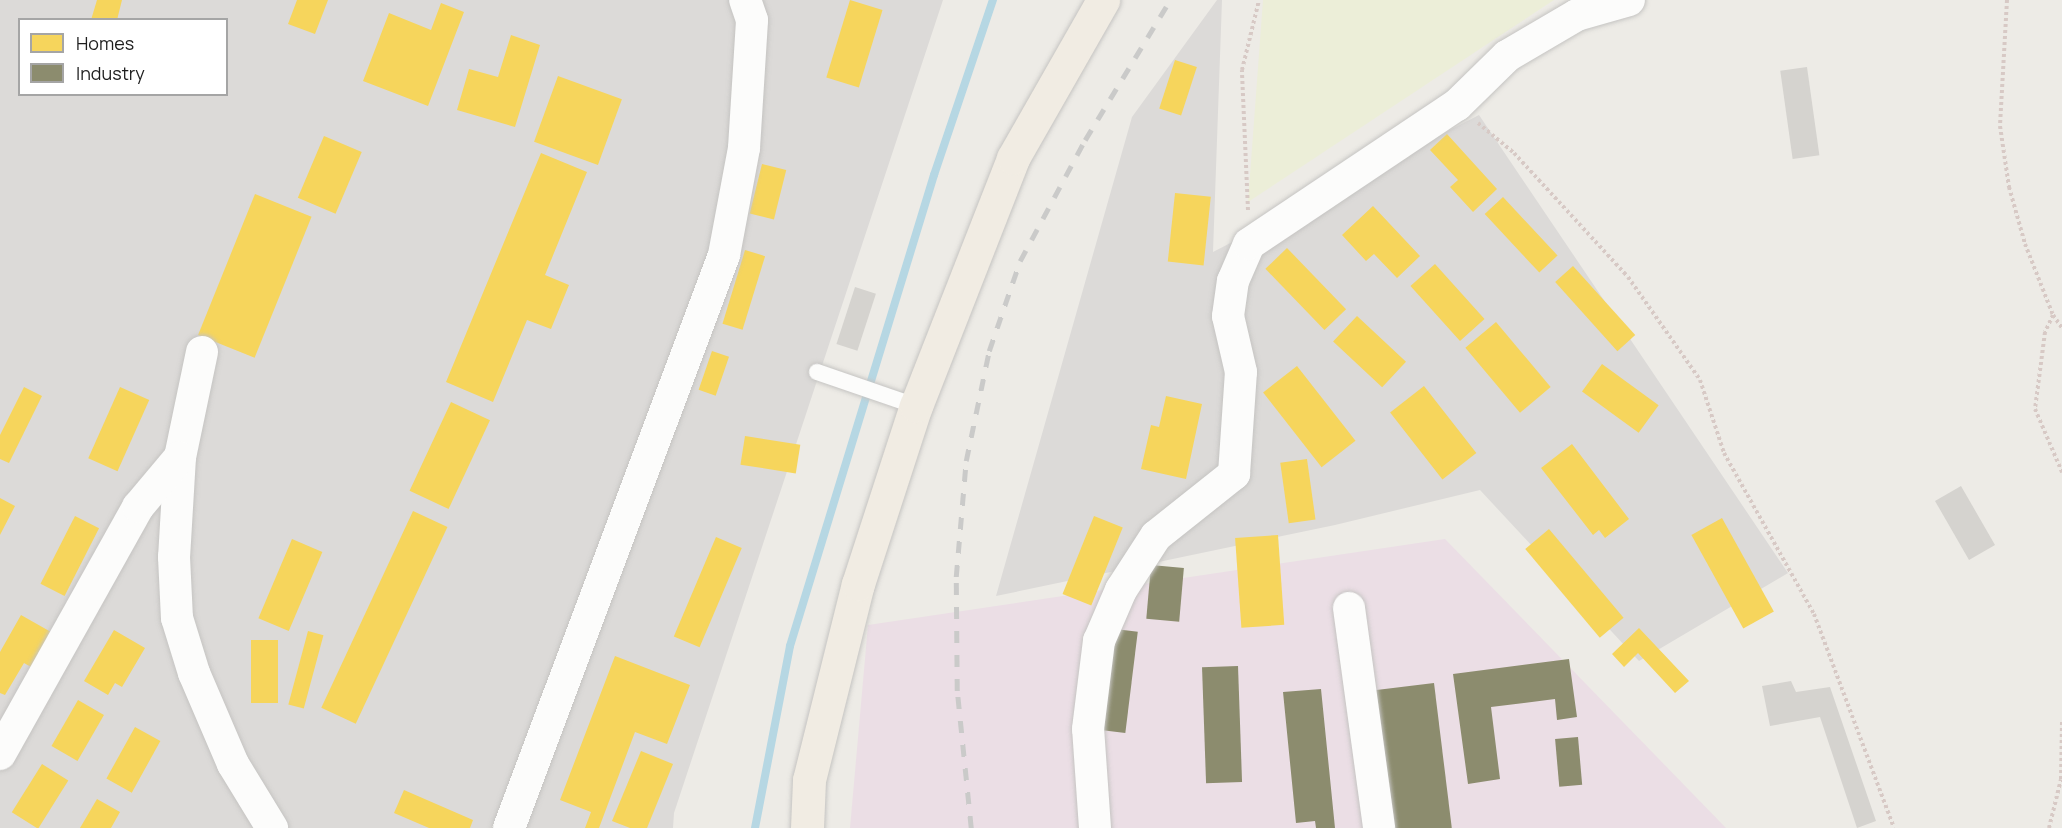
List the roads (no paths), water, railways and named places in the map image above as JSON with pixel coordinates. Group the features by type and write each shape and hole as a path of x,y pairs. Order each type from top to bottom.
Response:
{"main road":[{"path":"807,828 809,780 905,401 1013,158 1103,0"}],"street":[{"path":"509,828 724,255 744,148 753,20 745,0"},
{"path":"1095,828 1088,729 1099,641 1121,590 1156,536 1234,474 1241,372 1228,316 1233,281 1249,244 1457,105 1507,56 1577,15 1629,0"},
{"path":"202,352 180,457 174,557 177,618 194,673 233,764 272,828"},
{"path":"0,754 138,507 180,457"},
{"path":"1349,608 1379,828"}],"lane":[{"path":"817,372 905,401"}],"waterway":[{"path":"755,828 790,646 934,175 993,0"}],"railway":[{"path":"971,828 957,691 956,577 966,461 989,351 1020,261 1085,140 1170,0"}]}
